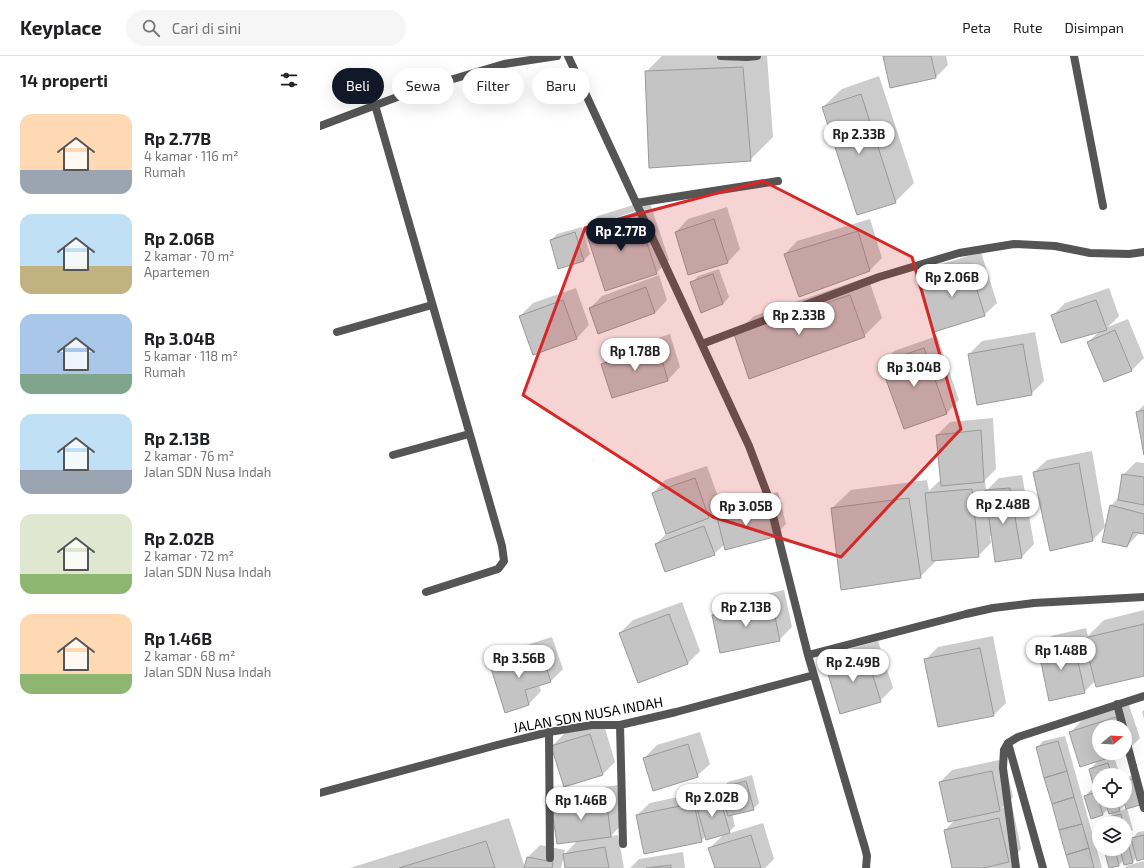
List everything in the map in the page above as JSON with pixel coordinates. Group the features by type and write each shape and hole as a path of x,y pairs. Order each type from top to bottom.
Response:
{"street":[{"path":"320,126 416,90 504,64 557,56"},
{"path":"568,56 749,446 768,496 808,655 865,848 867,856 866,868"},
{"path":"721,56 756,56"},
{"path":"1074,56 1103,206"},
{"path":"375,105 502,546 504,561 498,568 426,592"},
{"path":"636,203 778,181"},
{"path":"702,344 879,277 959,253 1014,244 1055,246 1090,253 1129,254 1144,252"},
{"path":"337,332 432,305"},
{"path":"393,455 469,434"},
{"path":"808,655 993,608 1034,603 1144,596"},
{"name":"JALAN SDN NUSA INDAH","path":"320,793 549,732 592,725 620,725 676,712 814,675"},
{"path":"1016,868 1003,768 1004,750 1008,743 1018,737 1144,696"},
{"path":"1116,704 1121,720"},
{"path":"620,725 624,844"},
{"path":"549,732 550,858"},
{"path":"1008,743 1043,868"},
{"path":"1131,760 1144,808"}],"highlighted area":[{"path":"763,181 912,257 961,429 841,557 713,517 523,395 585,228"}],"building":[{"path":"883,56 931,56 936,78 890,88"},
{"path":"743,67 751,161 649,168 645,71"},
{"path":"861,94 896,203 857,215 822,107"},
{"path":"637,212 657,274 605,291 585,229"},
{"path":"714,219 728,263 688,275 675,232"},
{"path":"858,231 870,271 799,297 784,254"},
{"path":"575,232 584,261 558,269 550,240"},
{"path":"969,264 985,316 934,332 919,279"},
{"path":"713,274 723,304 701,313 690,282"},
{"path":"646,287 655,313 598,334 589,308"},
{"path":"850,295 865,337 749,379 734,334"},
{"path":"563,300 577,339 533,355 519,316"},
{"path":"1096,300 1107,330 1061,343 1051,315"},
{"path":"1115,330 1132,371 1104,382 1087,342"},
{"path":"1023,344 1032,395 977,405 968,354"},
{"path":"658,346 668,381 612,398 601,364"},
{"path":"924,348 947,414 904,429 880,363"},
{"path":"1144,410 1144,455 1136,412"},
{"path":"981,430 984,482 941,486 936,435"},
{"path":"1079,463 1093,541 1050,551 1033,472"},
{"path":"1122,474 1144,477 1144,505 1118,500"},
{"path":"695,478 709,518 666,534 652,493"},
{"path":"1010,488 1022,558 995,562 985,490"},
{"path":"972,489 979,557 932,561 925,493"},
{"path":"909,498 921,578 841,590 831,508"},
{"path":"766,504 774,537 725,550 717,517"},
{"path":"1110,505 1144,514 1144,534 1133,532 1127,547 1102,542"},
{"path":"704,526 715,555 665,572 655,544"},
{"path":"772,602 780,641 720,653 712,615"},
{"path":"669,614 688,664 638,683 619,633"},
{"path":"1144,624 1144,676 1096,687 1084,638"},
{"path":"1073,640 1085,693 1049,701 1038,648"},
{"path":"980,648 994,716 938,727 924,659"},
{"path":"540,649 551,682 525,690 529,705 505,713 490,665"},
{"path":"866,653 881,702 840,714 825,664"},
{"path":"1116,717 1117,720 1107,720"},
{"path":"1092,725 1092,760 1102,760 1080,767 1069,732"},
{"path":"590,734 603,775 564,787 551,746"},
{"path":"1058,741 1067,771 1044,778 1036,747"},
{"path":"688,744 698,777 653,791 643,758"},
{"path":"1108,763 1110,768 1092,768"},
{"path":"1092,768 1092,780 1089,769"},
{"path":"992,771 1000,811 948,822 939,782"},
{"path":"1067,771 1074,797 1052,804 1044,778"},
{"path":"1132,779 1140,805 1132,807"},
{"path":"746,781 754,810 728,816 720,788"},
{"path":"1092,793 1092,808 1101,808 1103,815 1092,816 1091,819 1084,796"},
{"path":"719,795 730,833 706,840 695,802"},
{"path":"606,797 611,837 557,844 551,805"},
{"path":"1074,797 1082,824 1059,830 1052,804"},
{"path":"694,803 702,842 644,854 636,815"},
{"path":"1107,808 1119,808 1120,811 1109,814"},
{"path":"999,818 1009,862 983,868 952,868 944,830"},
{"path":"1082,824 1089,848 1066,855 1059,830"},
{"path":"751,835 761,868 715,868 708,848"},
{"path":"1144,835 1144,859 1137,861 1132,838"},
{"path":"486,841 495,868 399,868"},
{"path":"605,847 609,868 565,868 563,854"},
{"path":"1089,848 1094,868 1070,868 1066,855"},
{"path":"1106,856 1117,856 1119,866 1109,868"},
{"path":"1122,856 1131,856 1133,863 1124,865"},
{"path":"527,857 553,862 552,868 524,868"},
{"path":"671,865 671,868 646,868"}]}
